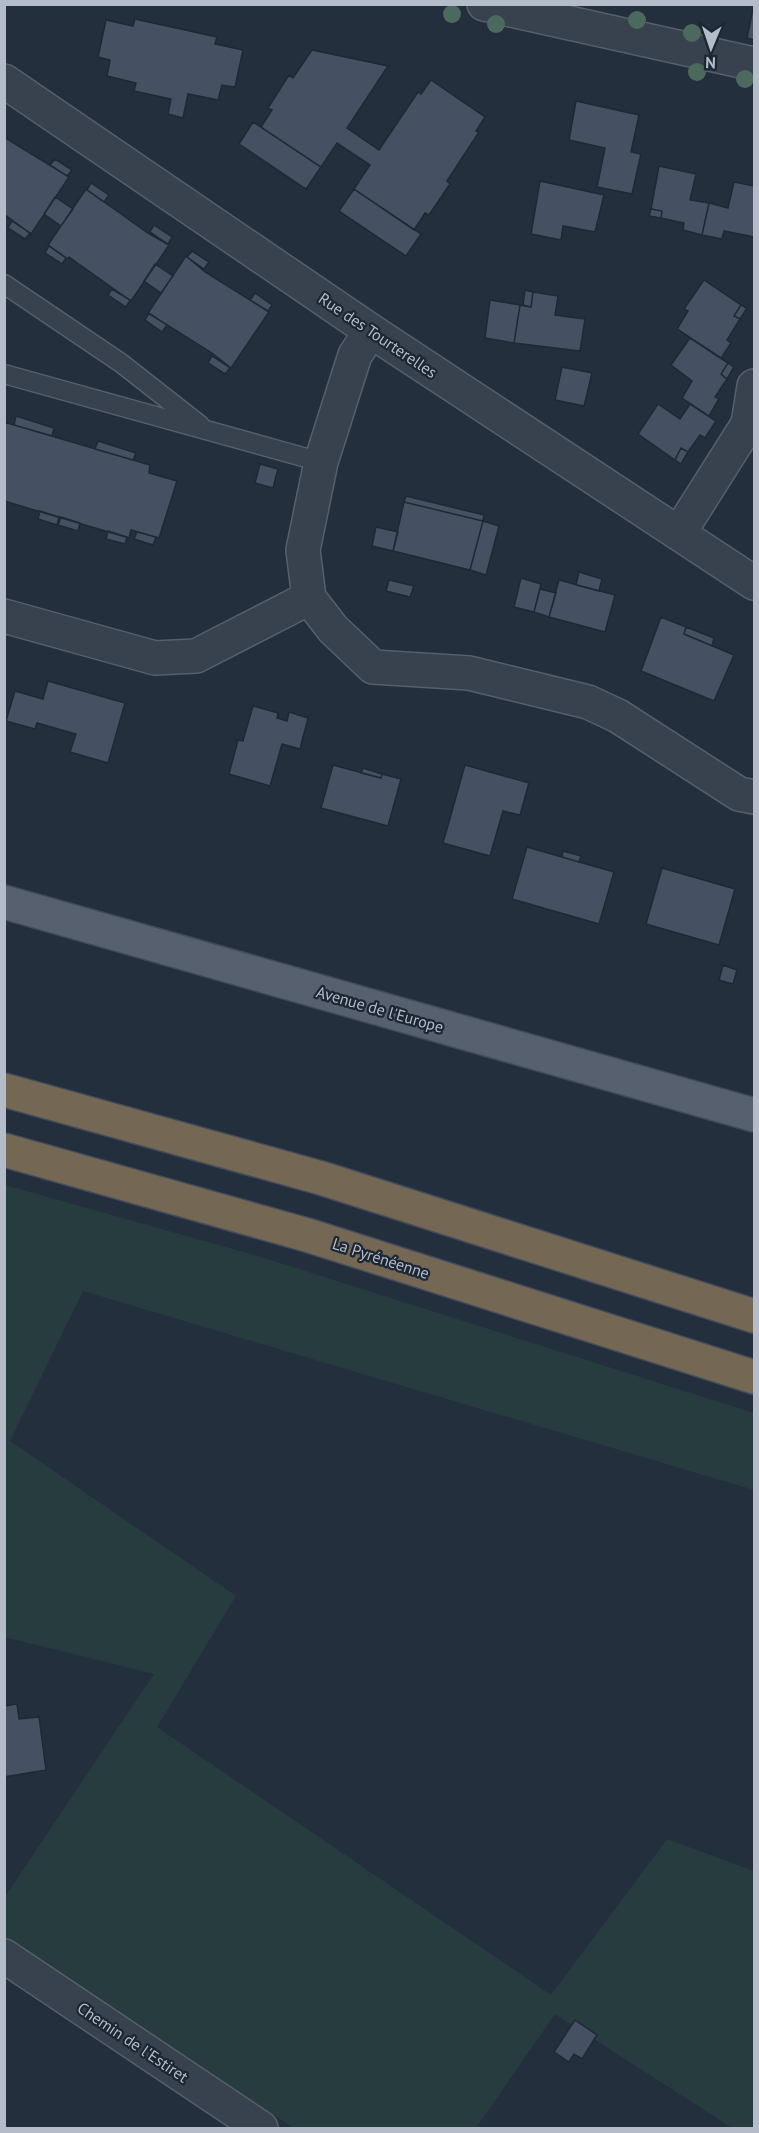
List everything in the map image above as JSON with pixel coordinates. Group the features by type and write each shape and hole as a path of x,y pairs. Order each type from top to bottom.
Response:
{"highway":[{"path":"4,1090 321,1178 754,1316"},
{"name":"La Pyrénéenne","path":"4,1150 308,1235 754,1377"}],"main road":[{"name":"Avenue de l'Europe","path":"4,902 754,1115"}],"street":[{"path":"484,4 754,64"},
{"name":"Rue des Tourterelles","path":"4,81 371,331 754,583"},
{"path":"371,331 355,355 321,462 303,550 309,598 333,629 373,667 469,673 588,702 618,716 740,794 754,797"},
{"path":"679,533 748,424 754,386"},
{"path":"4,616 155,658 196,656 309,598"},
{"name":"Chemin de l'Estiret","path":"4,1956 261,2128"}],"lane":[{"path":"4,284 121,363 206,430"},
{"path":"4,374 321,462"}],"green space":[{"path":"5,1185 258,1256 754,1413 754,1490 83,1291 10,1441 236,1596 157,1727 551,1995 667,1839 754,1871 754,2128 732,2128 555,2014 476,2128 294,2128 5,1940 5,1897 154,1674 5,1637"}],"building":[{"path":"754,4 754,40 747,38"},
{"path":"135,19 217,37 215,44 243,50 235,87 222,85 218,100 188,94 183,118 168,114 171,99 134,91 136,83 107,76 110,60 98,57 106,20 133,26"},
{"path":"312,50 388,66 347,128 379,150 418,92 421,94 431,80 485,117 476,131 479,132 447,181 450,184 429,215 425,213 414,230 354,189 370,165 337,143 321,167 261,127 272,110 268,108 289,75 293,78"},
{"path":"576,101 639,115 631,152 641,154 632,194 597,187 605,148 569,140"},
{"path":"253,122 321,167 306,189 239,144"},
{"path":"4,137 69,177 31,234 4,214"},
{"path":"55,159 72,170 67,176 50,165"},
{"path":"659,166 696,174 690,200 709,203 702,235 683,230 684,223 661,218 662,211 651,209"},
{"path":"540,181 604,195 595,232 563,226 561,240 531,234"},
{"path":"734,182 754,186 754,237 724,231 722,239 702,235 709,203 728,208"},
{"path":"91,183 109,195 104,202 87,190"},
{"path":"86,189 169,245 131,301 48,245"},
{"path":"354,189 421,234 406,256 339,211"},
{"path":"55,197 73,209 61,226 44,214"},
{"path":"651,209 662,211 661,218 649,216"},
{"path":"12,221 30,233 25,239 8,228"},
{"path":"154,225 172,237 168,244 150,232"},
{"path":"49,246 66,258 62,264 45,253"},
{"path":"192,251 209,262 204,269 187,257"},
{"path":"186,256 205,272 269,312 231,368 212,353 148,313"},
{"path":"155,264 173,276 161,293 144,281"},
{"path":"704,280 741,305 734,316 740,319 727,340 731,343 721,358 677,329 688,311 684,309"},
{"path":"112,289 130,300 126,307 108,295"},
{"path":"525,290 533,292 531,307 523,305"},
{"path":"533,292 558,296 555,315 585,319 580,351 514,343 520,305 531,307"},
{"path":"255,293 272,305 268,311 250,300"},
{"path":"490,300 520,305 514,343 485,338"},
{"path":"741,305 747,308 740,319 734,316"},
{"path":"149,313 167,325 162,332 145,320"},
{"path":"690,338 728,363 721,374 727,379 715,397 719,399 709,416 682,398 692,381 671,365"},
{"path":"212,356 230,368 225,374 208,363"},
{"path":"728,363 734,367 727,379 721,374"},
{"path":"562,367 592,373 584,406 555,400"},
{"path":"658,404 680,419 690,404 716,421 705,438 700,435 688,452 681,448 675,460 638,434"},
{"path":"16,416 54,428 52,436 14,425"},
{"path":"4,422 150,465 149,473 177,481 159,538 131,530 129,538 4,501"},
{"path":"98,441 136,453 133,460 95,449"},
{"path":"681,448 688,452 681,464 675,460"},
{"path":"260,464 278,469 273,488 255,483"},
{"path":"406,496 484,515 483,521 404,502"},
{"path":"404,502 483,521 470,570 393,551"},
{"path":"40,511 59,517 57,525 38,519"},
{"path":"61,517 80,523 78,531 58,525"},
{"path":"483,521 499,526 486,575 470,570"},
{"path":"376,527 398,532 393,551 372,546"},
{"path":"108,531 127,537 125,544 106,539"},
{"path":"137,532 156,537 153,545 134,539"},
{"path":"579,572 602,579 599,591 576,585"},
{"path":"521,578 541,584 534,612 514,607"},
{"path":"389,580 414,586 410,597 386,591"},
{"path":"559,580 615,595 605,632 549,617"},
{"path":"540,589 556,593 549,617 534,612"},
{"path":"661,617 686,627 684,634 734,655 714,701 641,671"},
{"path":"686,627 714,638 712,646 684,634"},
{"path":"48,681 125,703 108,763 70,752 76,734 37,723 35,729 6,721 15,691 43,699"},
{"path":"253,706 278,713 277,718 287,721 289,712 308,718 300,749 282,744 270,786 229,774 238,740 243,741"},
{"path":"333,765 381,778 382,774 401,779 388,826 321,808"},
{"path":"465,765 529,783 520,815 503,811 490,856 443,843"},
{"path":"363,768 382,774 381,778 361,773"},
{"path":"527,847 614,872 599,924 512,899"},
{"path":"563,851 581,856 579,862 562,857"},
{"path":"662,868 735,889 719,945 646,924"},
{"path":"723,965 737,970 733,984 719,980"},
{"path":"17,1704 19,1719 39,1717 46,1770 4,1777 4,1706"},
{"path":"575,2020 597,2035 582,2059 574,2054 569,2062 554,2052"}]}
